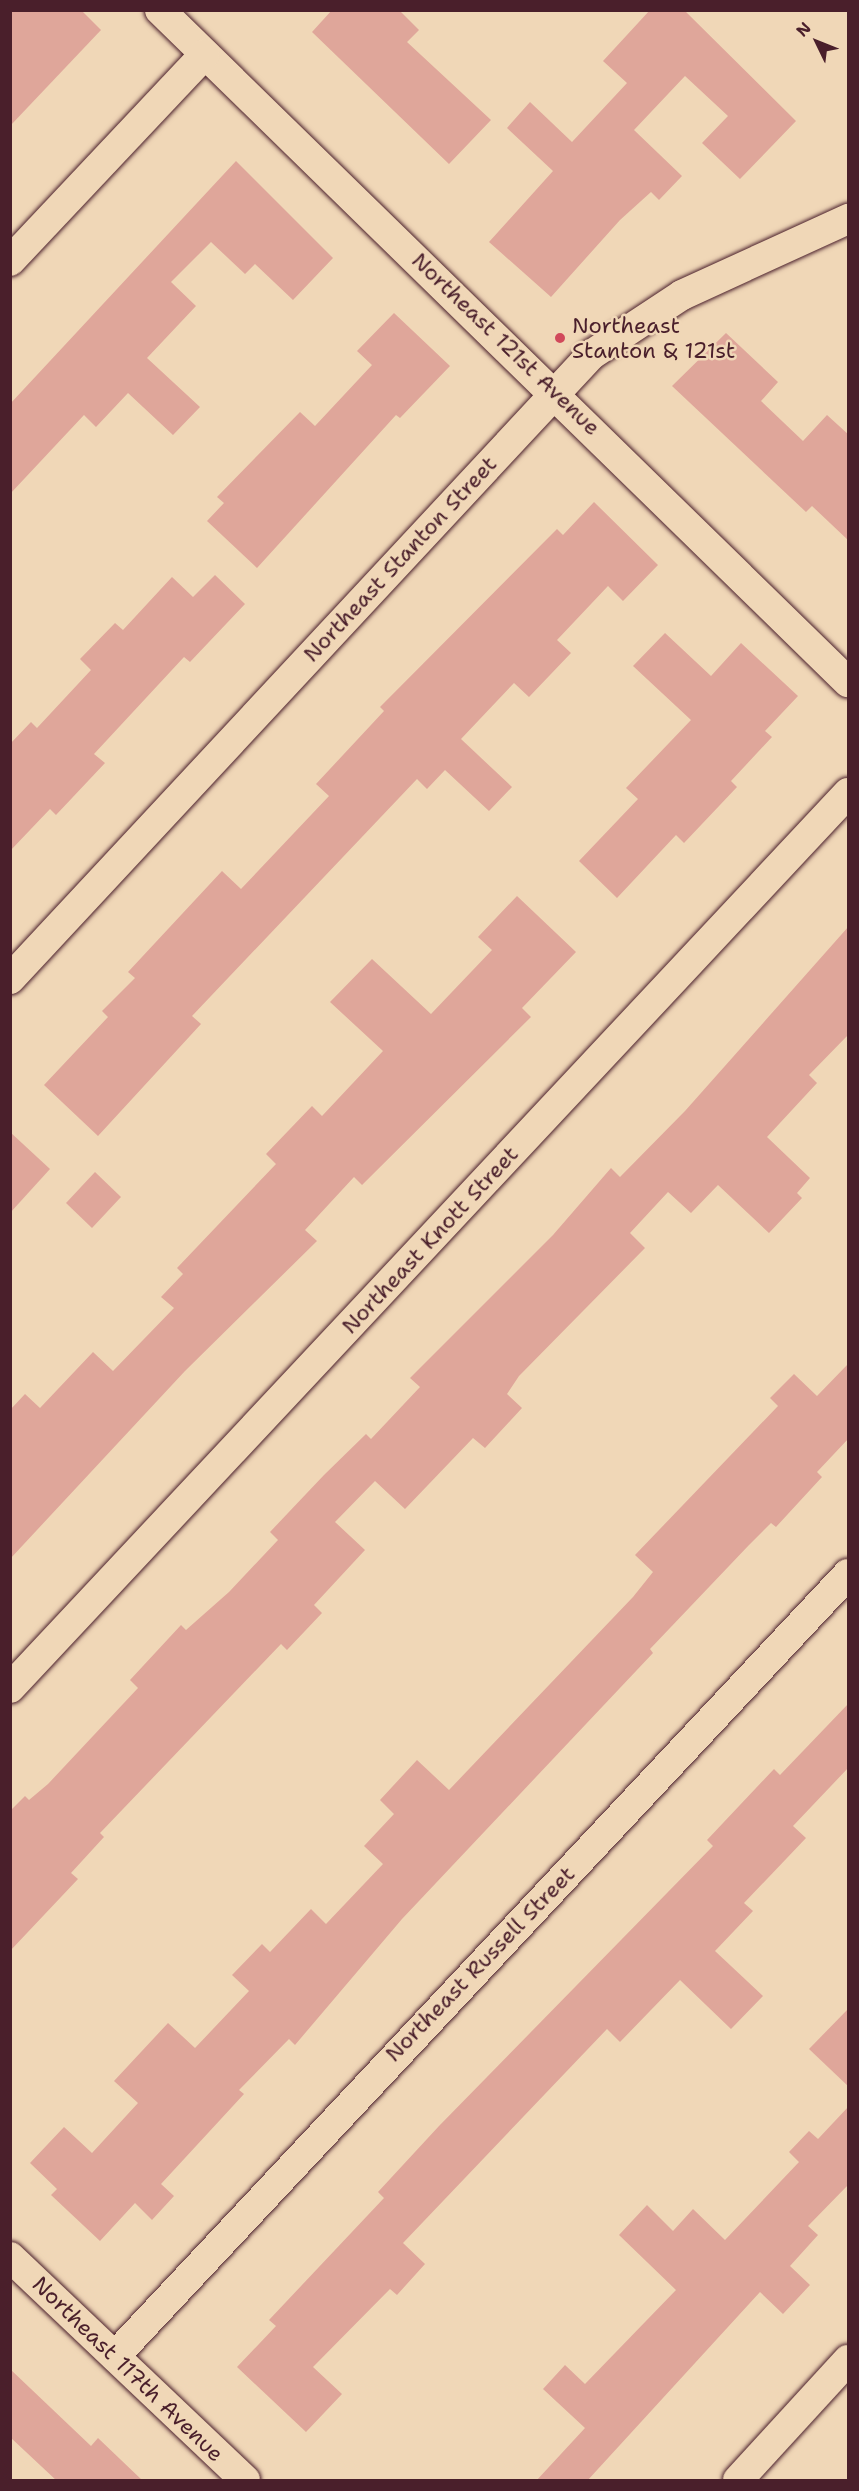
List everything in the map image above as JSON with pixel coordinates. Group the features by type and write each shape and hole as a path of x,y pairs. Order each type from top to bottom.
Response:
{"street":[{"name":"Northeast 121st Avenue","path":"160,10 555,391 849,682"},
{"path":"10,261 205,54"},
{"name":"Northeast Stanton Street","path":"10,979 555,391 591,355 682,295 849,219"},
{"name":"Northeast Knott Street","path":"10,1688 849,793"},
{"name":"Northeast Russell Street","path":"115,2356 849,1574"},
{"name":"Northeast 117th Avenue","path":"10,2257 245,2481"},
{"path":"738,2481 849,2360"}],"building":[{"path":"10,10 81,10 101,30 10,126"},
{"path":"332,10 399,10 419,30 407,42 491,120 449,164 312,32"},
{"path":"650,10 684,10 796,121 740,179 702,143 728,116 685,76 634,130 682,176 659,200 651,192 620,220 551,297 489,242 553,171 507,128 530,102 572,142 627,83 603,61"},
{"path":"236,161 333,258 293,300 255,264 245,274 211,242 171,282 196,306 147,358 200,407 173,435 128,393 96,427 84,415 10,494 10,404"},
{"path":"394,313 450,366 400,418 396,415 257,568 207,521 224,503 217,497 300,412 315,426 372,365 357,351"},
{"path":"726,333 778,382 761,401 803,441 827,415 849,435 849,541 812,506 806,512 672,386"},
{"path":"594,502 658,565 623,601 608,586 557,640 571,653 529,697 514,683 461,739 512,787 489,811 445,770 427,789 417,779 192,1016 201,1024 98,1136 44,1085 108,1017 102,1011 135,978 128,972 222,871 241,889 329,796 316,784 384,711 380,707 557,529 563,535"},
{"path":"215,575 245,604 190,662 184,657 94,754 105,763 56,815 50,809 10,851 10,744 31,722 37,728 91,670 80,659 115,623 123,630 172,577 193,597"},
{"path":"665,633 711,676 741,643 798,696 765,731 772,737 731,781 737,787 684,843 676,835 617,898 579,861 638,799 626,788 691,720 633,666"},
{"path":"517,896 576,952 522,1008 531,1017 362,1185 354,1177 305,1230 317,1241 185,1371 10,1559 10,1410 25,1394 40,1408 93,1352 113,1371 174,1308 161,1297 183,1274 177,1268 276,1164 266,1154 312,1106 322,1116 383,1051 330,1002 372,959 431,1014 492,950 478,937"},
{"path":"849,926 849,1034 809,1075 817,1083 767,1137 810,1178 797,1193 802,1198 769,1233 718,1185 691,1213 668,1192 630,1233 645,1248 519,1376 507,1394 522,1408 485,1448 473,1438 405,1509 375,1481 335,1522 365,1550 314,1605 322,1613 287,1650 281,1644 100,1833 104,1837 71,1873 78,1879 10,1951 10,1811 25,1796 29,1800 48,1784 138,1688 130,1680 181,1625 186,1630 229,1592 278,1540 270,1532 366,1434 371,1439 420,1387 410,1378 553,1235 611,1168 620,1177 685,1111"},
{"path":"10,1132 50,1169 10,1213"},
{"path":"95,1172 121,1197 92,1228 66,1203"},
{"path":"849,1363 849,1438 817,1472 822,1477 776,1527 771,1523 749,1545 650,1649 653,1653 402,1919 295,2045 289,2039 239,2090 244,2094 161,2184 174,2196 152,2220 135,2203 100,2241 51,2195 57,2189 30,2163 64,2127 92,2153 138,2103 114,2081 168,2023 195,2048 249,1991 232,1975 262,1944 270,1952 311,1909 326,1924 383,1864 364,1846 394,1814 380,1800 417,1760 449,1790 633,1597 653,1572 635,1555 778,1406 770,1398 794,1374 817,1396"},
{"path":"849,1703 849,1767 793,1826 806,1838 744,1903 753,1911 715,1951 763,1996 731,2029 680,1980 620,2042 607,2029 403,2243 425,2264 397,2295 390,2289 313,2367 342,2394 306,2432 237,2367 276,2326 269,2320 384,2198 378,2192 439,2126 713,1846 707,1840 774,1769 780,1775"},
{"path":"849,2008 849,2087 809,2049"},
{"path":"849,2106 849,2184 808,2226 818,2235 790,2266 810,2285 783,2314 760,2292 587,2481 536,2481 585,2428 543,2389 565,2365 585,2384 676,2290 619,2235 647,2205 673,2231 693,2209 725,2240 799,2162 789,2152 809,2131 818,2139"},
{"path":"10,2369 91,2446 98,2438 143,2481 57,2481 10,2437"}],"place":[{"name":"Northeast Stanton & 121st","path":"560,338"}]}
